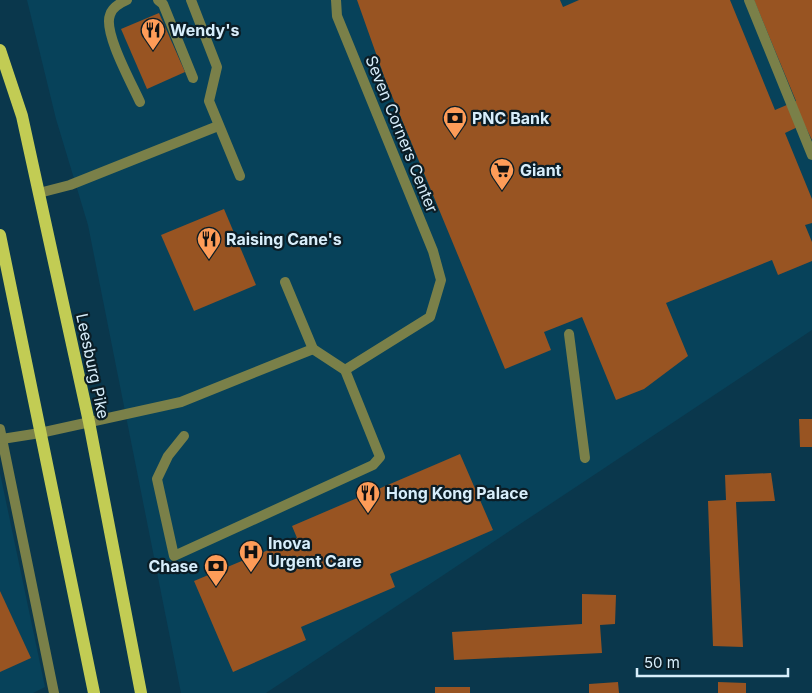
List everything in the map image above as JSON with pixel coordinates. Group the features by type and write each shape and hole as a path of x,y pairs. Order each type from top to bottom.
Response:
{"main road":[{"name":"Leesburg Pike","path":"0,50 22,116 39,192 89,422 141,693"},
{"path":"0,235 94,693"}],"lane":[{"path":"127,0 117,4 110,15 109,29 140,102"},
{"path":"158,0 163,4 193,78"},
{"path":"190,0 217,66 209,101 240,176"},
{"name":"Seven Corners Center","path":"336,0 337,16 433,251 441,280 430,317 345,370"},
{"path":"750,0 812,156"},
{"path":"39,192 70,185 218,126"},
{"path":"184,436 168,456 158,479 174,556 373,465 380,457 345,370 313,349 285,282"},
{"path":"569,334 585,458"},
{"path":"54,693 1,434 40,433 181,402 313,349"}],"shaded area":[{"path":"27,0 812,0 812,330 266,693 181,693 88,225 56,119"},
{"path":"0,473 45,687 33,693 0,693"}],"building":[{"path":"357,0 560,0 563,7 579,0 730,0 775,110 796,101 754,0 812,0 812,140 804,124 785,133 812,199 812,223 805,225 812,242 812,261 778,275 772,260 666,303 688,356 644,389 616,400 582,317 544,332 551,350 505,369 385,79"},
{"name":"Wendy's","path":"159,13 185,72 147,89 121,29"},
{"name":"Raising Cane's","path":"224,209 256,285 194,311 161,235"},
{"path":"799,419 812,419 812,447 800,447"},
{"path":"460,454 493,530 390,574 395,587 301,627 306,640 233,672 194,581 297,538 292,526"},
{"path":"771,473 775,501 736,502 743,647 713,646 708,501 726,500 725,475"},
{"path":"0,591 31,658 0,672"},
{"path":"582,594 616,595 615,624 600,625 602,653 454,660 452,632 582,624"},
{"path":"618,682 619,693 589,693 589,684"},
{"path":"718,682 746,683 746,693 718,693"},
{"path":"435,687 470,687 470,693 435,693"}],"place":[{"name":"Wendy's","path":"153,51"},
{"name":"PNC Bank","path":"455,139"},
{"name":"Giant","path":"502,191"},
{"name":"Raising Cane's","path":"209,260"},
{"name":"Hong Kong Palace","path":"368,514"},
{"name":"Inova Urgent Care","path":"251,573"},
{"name":"Chase","path":"216,587"}]}
